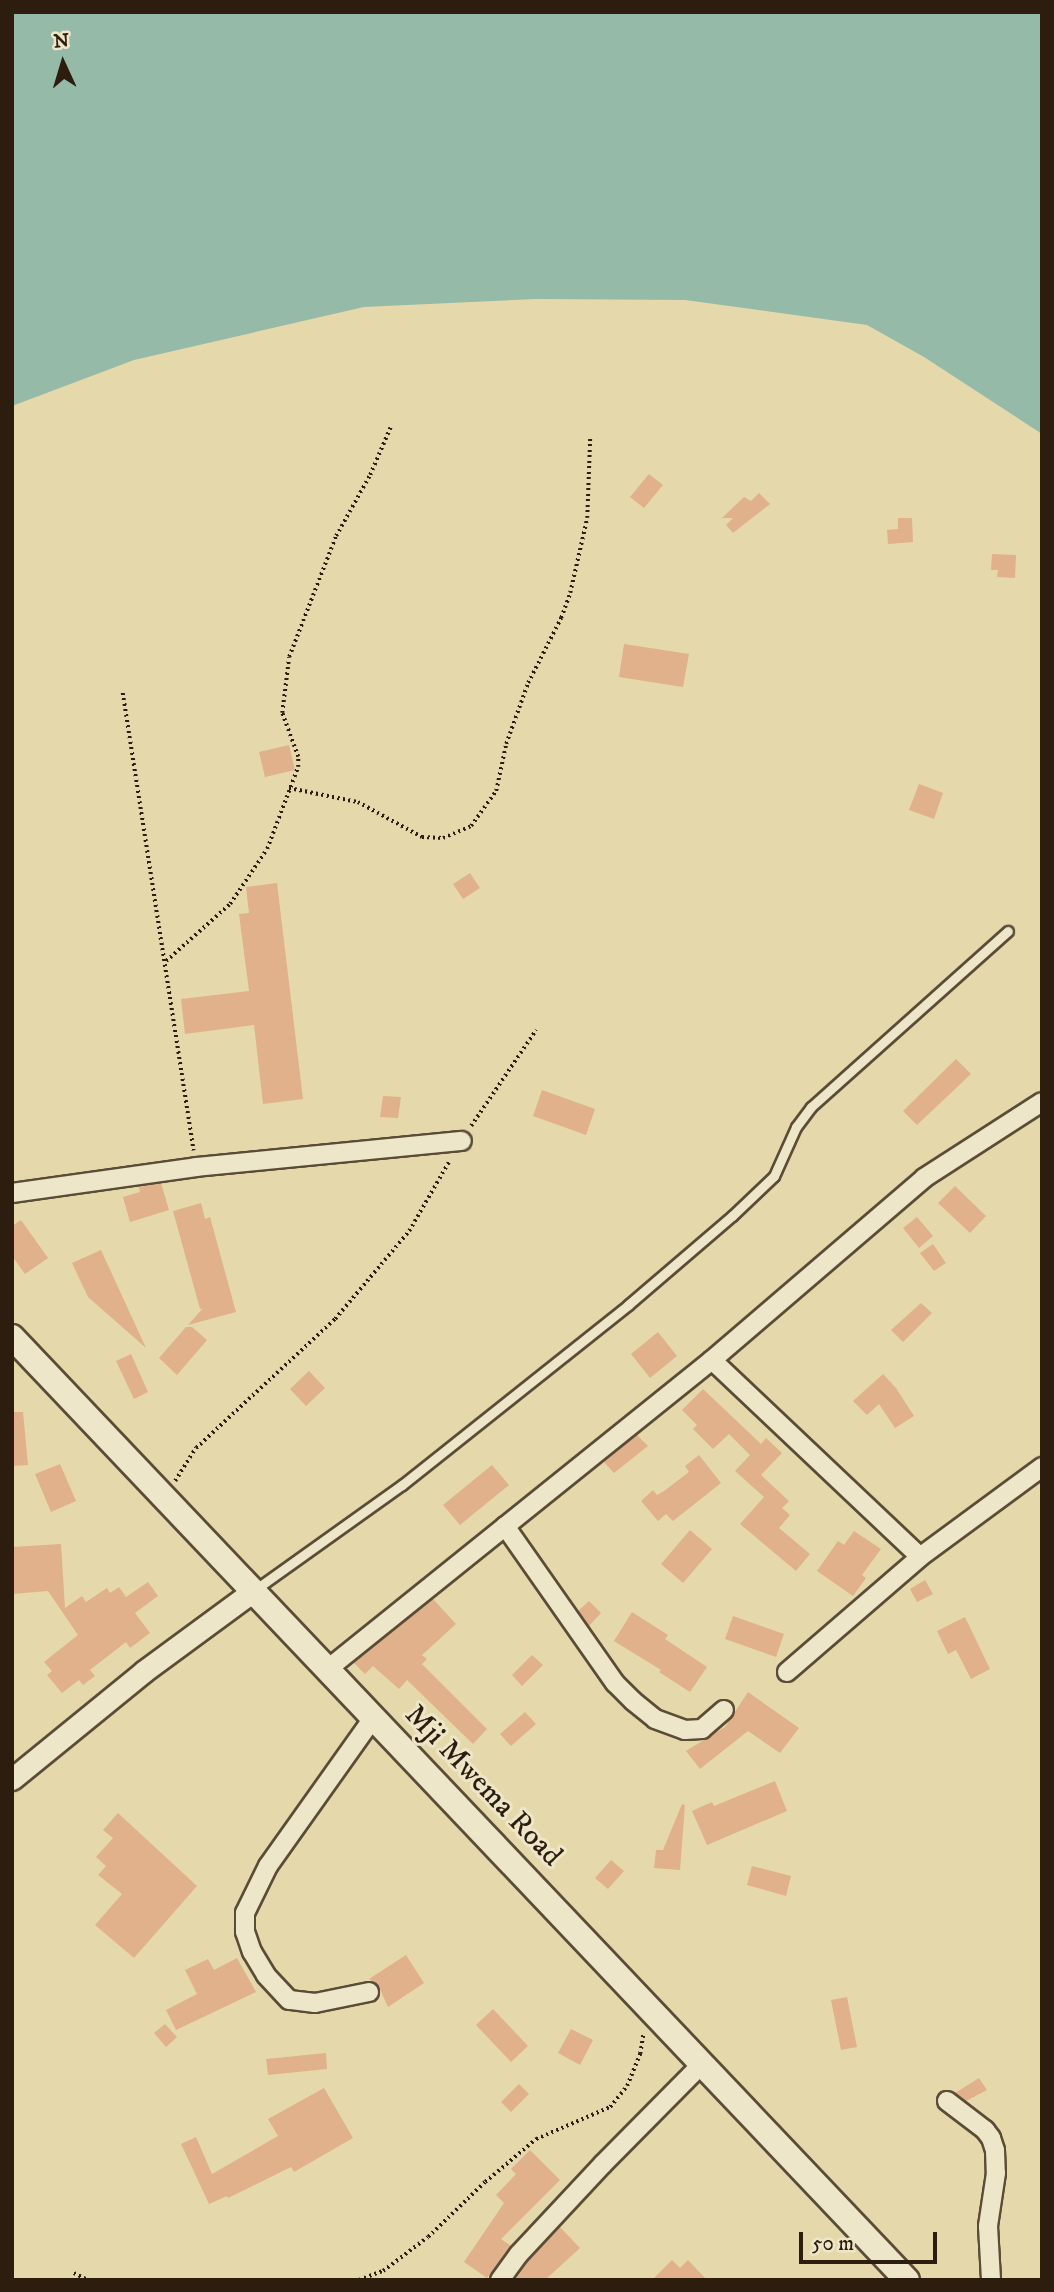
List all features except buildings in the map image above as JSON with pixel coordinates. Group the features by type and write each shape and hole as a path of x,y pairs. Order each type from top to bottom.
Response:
{"main road":[{"name":"Mji Mwema Road","path":"12,1337 21,1359 169,1503 329,1668 907,2280"}],"street":[{"path":"329,1668 712,1360 924,1178 1042,1102"},
{"path":"12,1193 196,1167 461,1140"},
{"path":"712,1360 920,1558"},
{"path":"787,1672 920,1558 1042,1468"},
{"path":"505,1526 615,1683 655,1719 685,1730 702,1729 724,1710"},
{"path":"12,1779 143,1672 252,1591"},
{"path":"369,1992 315,2003 289,2000 266,1975 252,1952 246,1932 245,1913 268,1866 374,1717"},
{"path":"500,2280 519,2254 603,2164 703,2063"},
{"path":"947,2101 985,2130 995,2150 996,2174 988,2226 991,2280"}],"lane":[{"path":"252,1591 413,1476 628,1305 732,1216 774,1176 796,1127 811,1107 1008,931"}],"path":[{"path":"166,961 230,904 267,849 298,767 298,757 282,713 289,657 336,536 370,475 391,426"},
{"path":"289,788 358,802 422,837 443,838 471,826 496,792 506,744 528,683 561,618 570,593 587,518 590,438"},
{"path":"123,693 196,1167"},
{"path":"169,1503 171,1488 196,1448 335,1320 409,1230 461,1140 536,1030"},
{"path":"359,2280 383,2271 428,2237 493,2174 536,2139 610,2107 626,2086 640,2054 648,2004"},
{"path":"74,2273 88,2280"}],"shaded area":[{"path":"12,12 1042,12 1042,434 924,357 867,325 685,300 536,299 364,307 134,360 12,406"}]}
